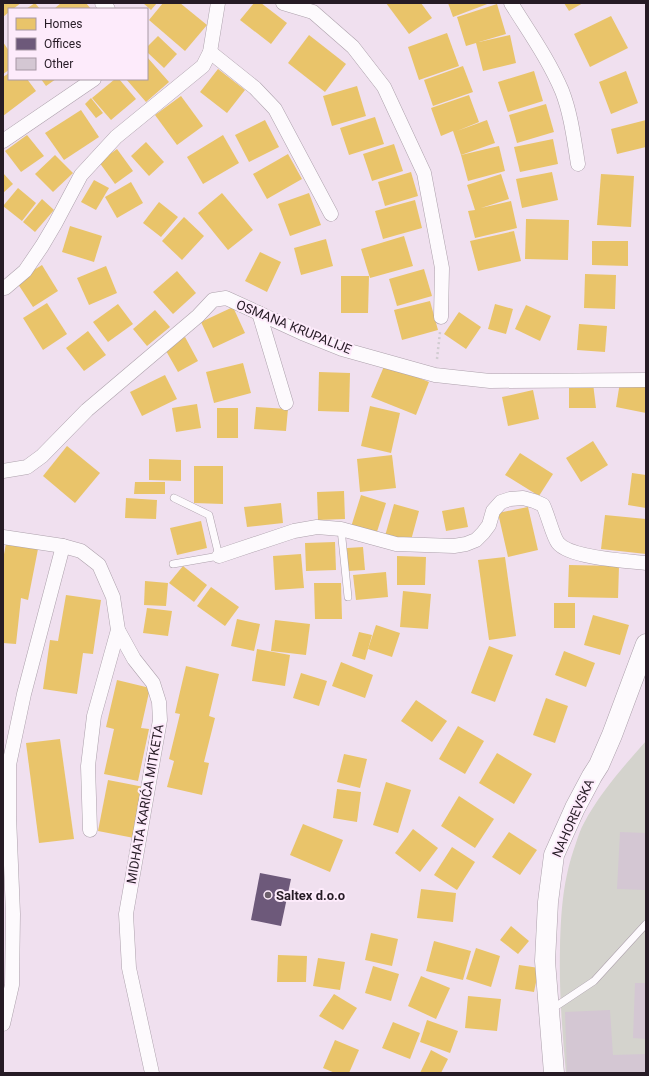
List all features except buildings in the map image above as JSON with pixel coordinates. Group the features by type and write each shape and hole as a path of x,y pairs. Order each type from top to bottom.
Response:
{"street":[{"path":"5,288 25,271 42,246 81,175 116,137 203,66 210,52 218,3"},
{"path":"283,3 313,12 353,48 384,87 424,173 442,268 441,317"},
{"path":"511,3 541,49 562,92 572,128 578,164"},
{"path":"210,52 255,88 275,110 331,214"},
{"path":"3,141 93,80"},
{"name":"OSMANA KRUPALIJE","path":"3,471 27,467 42,456 87,410 198,316 213,300 226,298 302,333 342,349 435,375 490,381 646,380"},
{"path":"259,313 286,403"},
{"path":"219,556 294,530 316,527 341,529 396,544 454,546 466,544 476,540 484,533 489,525 493,510 500,502 510,499 523,498 534,500 543,506 558,544 574,553 646,563"},
{"name":"MIDHATA KARIĆA MITKETA","path":"3,537 63,546 82,551 99,566 113,597 118,630 134,659 153,683 159,702 160,720 126,914 128,968 152,1073"},
{"path":"3,1024 12,985 13,914 9,816 9,765 24,694 63,546"},
{"path":"90,830 88,766 94,716 118,630"},
{"name":"NAHOREVSKA","path":"554,1073 545,961 554,854 575,808 599,766 646,644"}],"lane":[{"path":"173,564 219,556 209,515 174,498"},
{"path":"341,529 348,598"},
{"path":"548,1011 594,981 646,924"}],"path":[{"path":"435,375 441,317"}],"shaded area":[{"path":"646,741 646,1073 566,1073 561,1010 560,934 565,882 568,869 579,833 590,812 612,780"}],"place":[{"name":"Saltex d.o.o","path":"268,895"}]}
